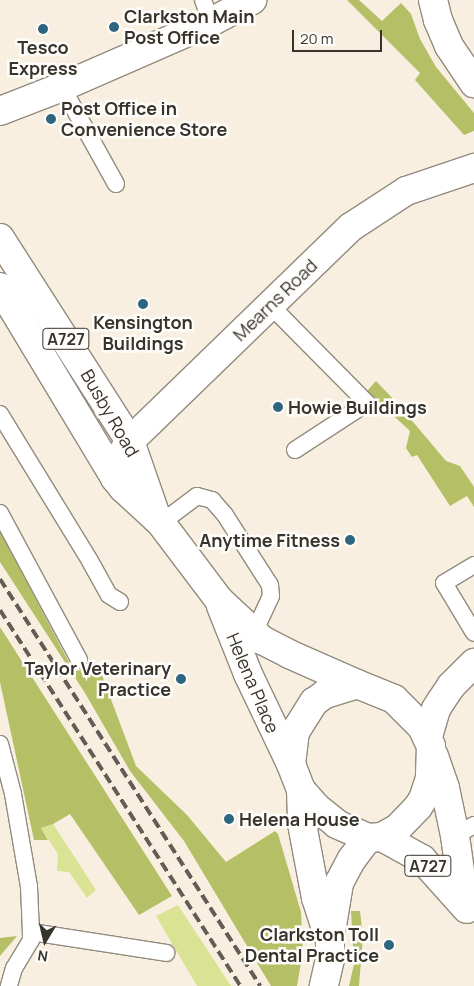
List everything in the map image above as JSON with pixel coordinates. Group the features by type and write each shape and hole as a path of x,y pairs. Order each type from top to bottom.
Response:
{"main road":[{"path":"0,111 62,87 207,11 252,0"},
{"path":"433,0 438,20 449,46 474,83"},
{"name":"Mearns Road","path":"115,478 118,460 130,441 351,227 406,191 474,168"},
{"name":"Busby Road","path":"0,238 130,441 159,521"},
{"name":"Busby Road","path":"0,287 115,478 123,488 159,521 219,600 262,640 357,684"},
{"name":"Helena Place","path":"219,600 248,674 290,764"},
{"path":"324,986 330,958 330,941 339,883 352,859 375,838 398,828 423,799 430,778 430,741 436,708 451,686 474,663"},
{"path":"375,838 337,824 316,807 301,790 290,764 295,732 314,702 325,694 357,684 394,699 415,719 430,741"},
{"name":"A727","path":"430,741 445,788 465,830 470,914"},
{"path":"301,790 302,824 316,898 330,941"},
{"name":"A727","path":"375,838 422,859 470,914"}],"lane":[{"path":"62,87 116,184"},
{"path":"270,305 367,403 295,450"},
{"path":"0,414 109,595 120,602"},
{"path":"159,521 197,496 212,500 270,585 271,596 254,632"},
{"path":"0,513 79,660"},
{"path":"474,565 444,583 474,633"},
{"path":"0,744 13,794 29,887 31,932 31,940 14,968 9,986"},
{"path":"31,932 166,953"}],"green space":[{"path":"347,0 359,0 382,21 401,3 411,14 420,39 436,67 474,113 474,131 464,135 415,80 420,73"},
{"path":"376,381 446,461 460,466 474,487 474,507 467,496 450,506 417,455 412,457 406,448 410,431 367,391"},
{"path":"0,531 74,672 97,662 136,766 187,815 226,862 275,831 278,834 301,912 303,951 297,986 271,986 184,841 130,771 85,693 0,562"},
{"path":"0,627 172,896 139,915 70,814 53,824 41,828 48,840 34,840 0,682"},
{"path":"53,824 96,890 87,898 69,872 57,871 58,854 41,828"},
{"path":"178,905 231,986 197,986 156,916"},
{"path":"351,911 360,911 363,936 359,986 349,986 354,964"},
{"path":"17,936 0,956 0,938"}],"railway":[{"path":"0,579 260,986"},
{"path":"0,610 240,986"}],"place":[{"name":"Clarkston Main Post Office","path":"114,27"},
{"name":"Tesco Express","path":"43,29"},
{"name":"Post Office in Convenience Store","path":"51,119"},
{"name":"Kensington Buildings","path":"143,304"},
{"name":"Howie Buildings","path":"278,407"},
{"name":"Anytime Fitness","path":"350,540"},
{"name":"Taylor Veterinary Practice","path":"181,679"},
{"name":"Helena House","path":"229,819"},
{"name":"Clarkston Toll Dental Practice","path":"389,945"}]}
